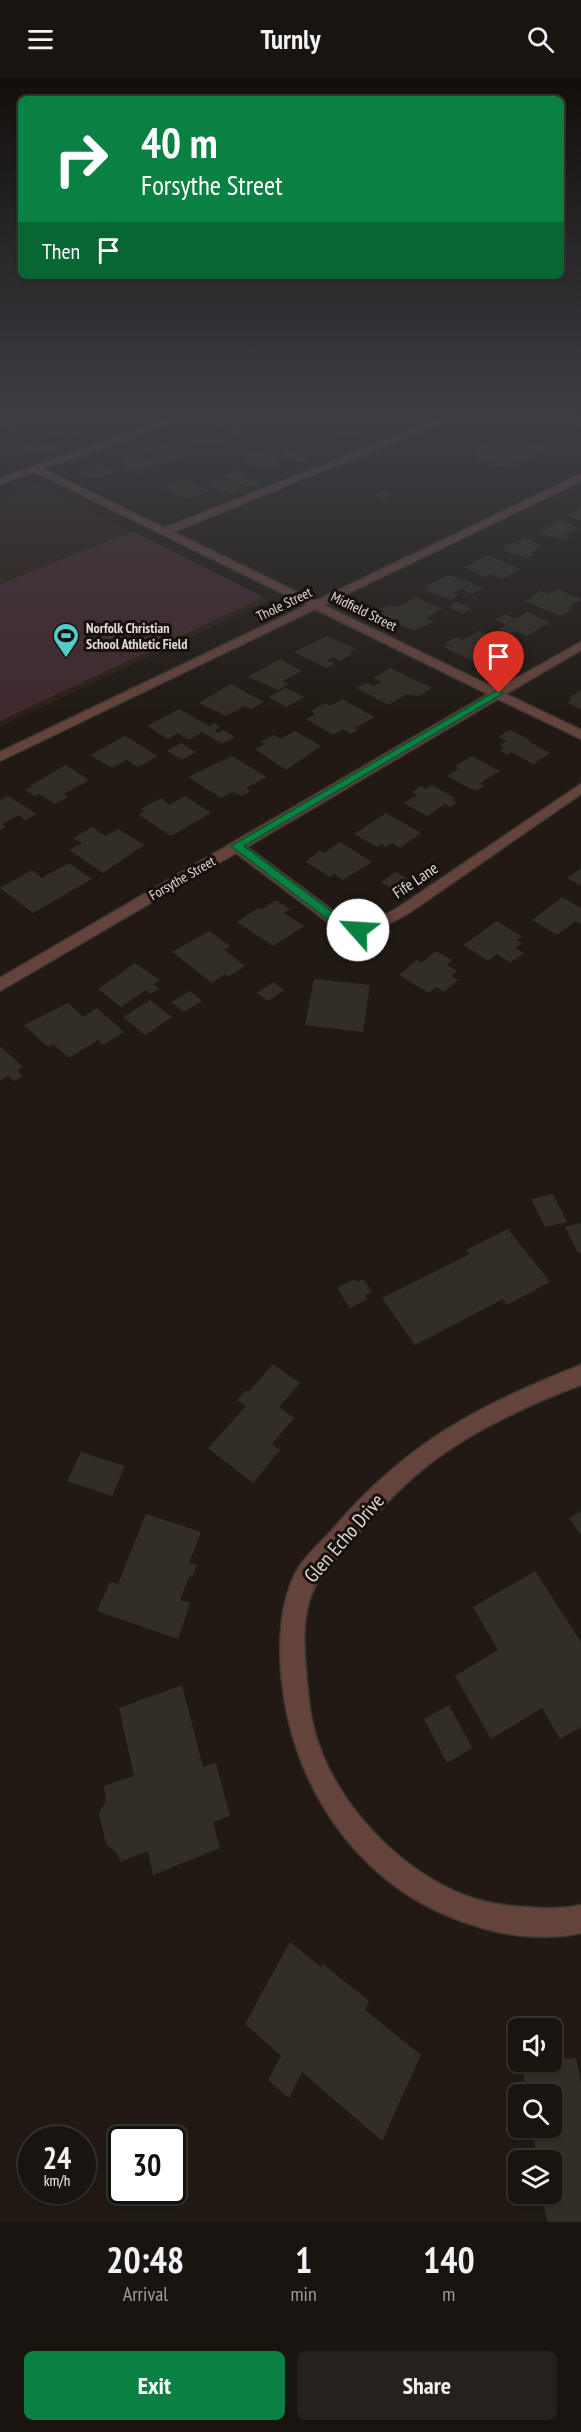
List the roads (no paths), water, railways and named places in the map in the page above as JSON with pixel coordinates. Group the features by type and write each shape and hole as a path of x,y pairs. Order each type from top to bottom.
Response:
{"street":[{"name":"Midfield Street","path":"130,515 499,693 581,735"},
{"path":"164,532 206,515"},
{"name":"Thole Street","path":"0,757 503,515"},
{"name":"Forsythe Street","path":"0,985 581,645"},
{"name":"Fife Lane","path":"236,846 338,922 358,930 372,928 404,910 581,788"},
{"name":"Glen Echo Drive","path":"581,1375 548,1387 453,1436 416,1463 357,1517 303,1582 296,1611 291,1650 297,1712 310,1754 335,1805 371,1850 416,1886 467,1912 513,1922 581,1919"}],"place":[{"name":"Norfolk Christian School Athletic Field","path":"66,659"}]}
